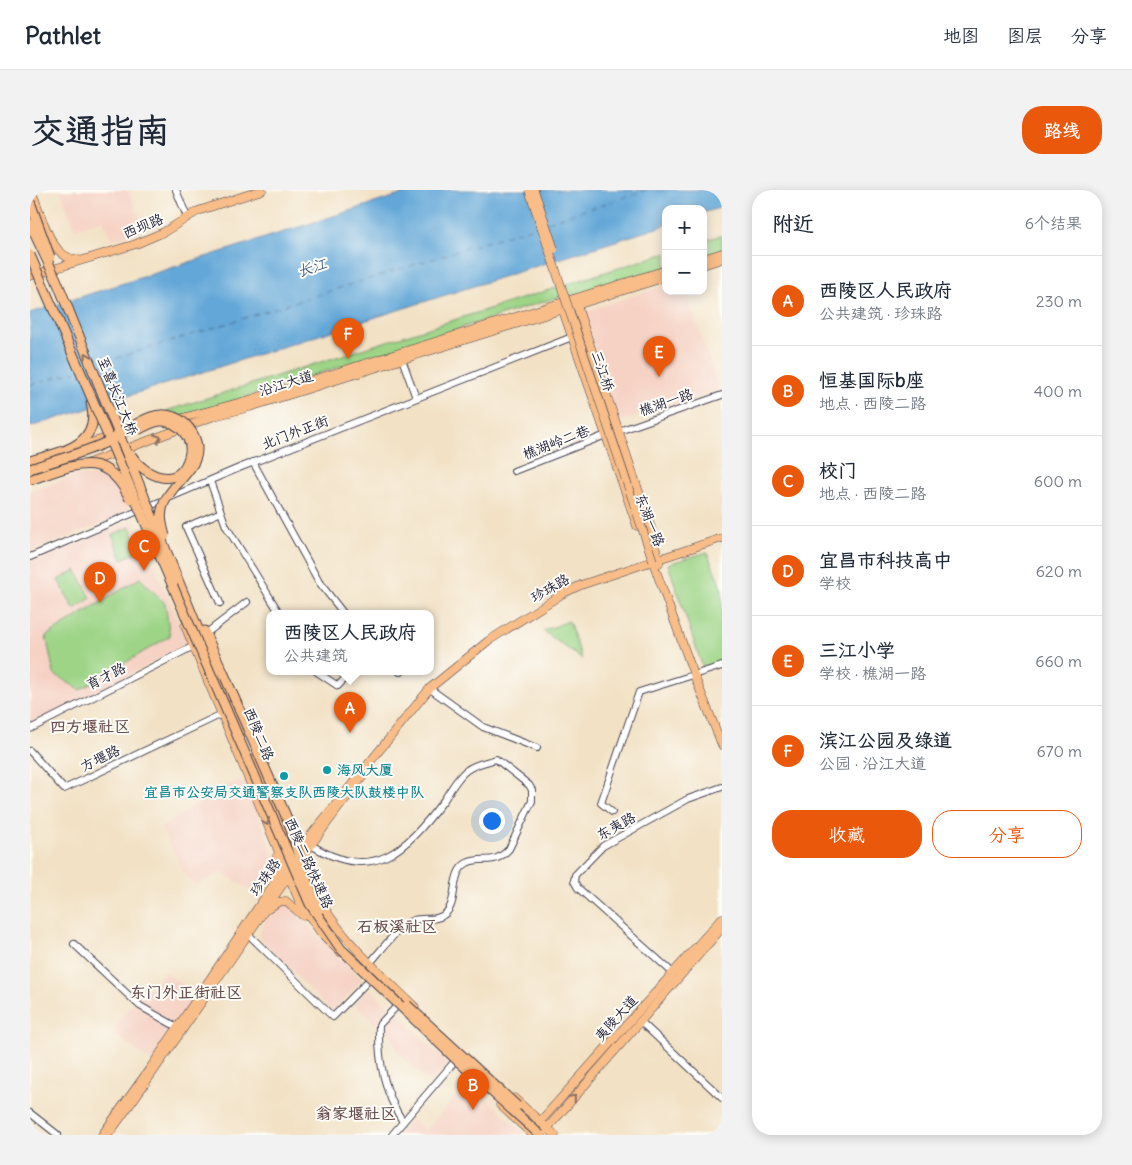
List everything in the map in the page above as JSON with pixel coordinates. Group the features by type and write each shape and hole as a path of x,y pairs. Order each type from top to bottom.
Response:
{"highway":[{"path":"30,202 47,246 56,279"},
{"name":"至喜长江大桥","path":"30,224 56,279 178,580"},
{"name":"至喜长江大桥","path":"30,255 163,562"},
{"path":"33,272 43,284"},
{"path":"30,463 61,452 84,440 92,424 94,414 88,388"},
{"path":"30,469 100,445 151,417 170,416 183,422 195,438 196,458 192,467 168,494 161,514 178,580"},
{"path":"30,475 102,450 146,426 160,421 173,424 184,432 189,442 190,456 186,465 172,477 158,478 144,470 121,438"},
{"path":"30,481 84,464 97,465 108,470 123,485 163,562"},
{"name":"西陵二路快速路","path":"163,562 304,893 321,923 341,949 535,1135"},
{"name":"西陵二路快速路","path":"178,580 256,769 326,920 354,953 548,1132"},
{"path":"199,622 289,823 306,880"}],"main road":[{"path":"31,190 54,247 58,266"},
{"name":"西坝路","path":"58,266 158,231 186,215 246,190"},
{"name":"西坝路","path":"33,272 136,244 164,232 186,215 262,190"},
{"name":"三江桥","path":"529,190 656,562"},
{"name":"三江桥","path":"534,190 656,562"},
{"path":"30,213 58,266"},
{"path":"54,247 65,258 77,259"},
{"path":"707,258 722,253"},
{"path":"30,255 33,272"},
{"path":"707,264 722,259"},
{"name":"沿江大道","path":"575,302 662,271"},
{"name":"沿江大道","path":"30,463 106,437 121,438 575,302 662,278"},
{"path":"575,302 651,528 656,562 722,745"},
{"name":"东湖一路","path":"562,306 640,533 656,562"},
{"name":"沿江大道","path":"30,481 128,450 214,416 402,359 562,306"},
{"name":"西陵二路","path":"106,437 139,510 277,849 305,913 321,933 369,980 454,1062 535,1135"},
{"path":"121,438 128,450 199,622"},
{"path":"656,562 722,538"},
{"path":"656,562 722,542"},
{"name":"珍珠路","path":"298,857 311,845 396,734 434,691 491,645 565,598 656,562"},
{"name":"珍珠路","path":"108,1135 156,1070 248,934 287,872 393,731 430,688 488,641 562,594 582,585 656,562"},
{"name":"西陵二路","path":"205,635 298,857 314,892 336,928 370,964 462,1052 540,1122 548,1132 555,1135"},
{"path":"696,675 722,734"},
{"path":"269,891 278,866 277,849"},
{"name":"珍珠路","path":"102,1135 269,891 287,872"},
{"path":"255,923 270,906 286,901 321,933"},
{"name":"夷陵大道","path":"535,1135 540,1122 722,918"},
{"name":"夷陵大道","path":"535,1135 548,1132 640,1021 722,928"}],"street":[{"path":"176,190 186,215"},
{"name":"北门外正街","path":"30,557 253,462 572,337"},
{"path":"402,359 416,398"},
{"name":"樵湖一路","path":"618,431 722,395"},
{"name":"樵湖岭二巷","path":"514,471 606,435"},
{"path":"253,462 320,582 341,610"},
{"path":"210,481 219,513 242,555 277,610"},
{"path":"219,513 186,527 220,603"},
{"path":"205,635 247,602"},
{"name":"育才路","path":"30,729 194,646"},
{"path":"612,812 601,803 639,692 722,666"},
{"path":"322,675 338,686 348,675"},
{"path":"434,691 483,727 537,748"},
{"name":"方堰路","path":"30,751 64,790 222,714"},
{"path":"311,845 343,861 359,863 380,860 416,836 467,770 496,758 529,785 532,790 532,801 503,856 489,861 475,861 465,864 458,874 449,910 442,916 413,920 400,930 370,964"},
{"name":"东夷路","path":"673,973 578,888 574,881 575,875 604,846 688,799 722,787"},
{"path":"248,934 333,1016 369,980"},
{"path":"74,944 140,1006 177,1027"},
{"path":"396,1006 379,1025 378,1043 381,1072 392,1104 403,1122"},
{"path":"640,1021 722,1098"},
{"path":"392,1135 454,1062"},
{"path":"30,1113 58,1135"}],"shaded area":[{"path":"60,190 128,190 145,230 111,240 104,220 75,229"},
{"path":"662,286 662,295 687,295 719,390 618,422 583,312"},
{"path":"78,475 103,477 119,491 130,512 30,552 30,491"},
{"path":"134,520 188,644 30,725 30,562"},
{"path":"245,778 272,850 271,863 262,897 222,873 195,885 184,873 161,828 226,786"},
{"path":"287,904 362,980 332,1012 258,936 272,908"},
{"path":"165,972 196,996 152,1062 115,1035 120,1018"},
{"path":"369,988 391,1009 376,1025 354,1003"},
{"path":"395,1012 448,1063 431,1083 397,1051 393,1039 382,1028"},
{"path":"468,1082 524,1133 522,1135 398,1135 412,1119 426,1131"}],"green space":[{"path":"722,235 722,251 707,255 707,240"},
{"path":"662,254 662,269 583,294 558,297 183,417 166,411"},
{"path":"130,527 140,551 122,559 112,535"},
{"path":"707,552 722,589 722,662 703,668 668,564"},
{"path":"76,570 91,598 74,609 58,580"},
{"path":"140,578 165,603 170,636 80,690 54,674 46,636"},
{"path":"569,621 582,659 543,631"}],"water":[{"name":"长江","path":"415,190 722,190 722,207 707,212 707,205 662,205 662,226 30,427 30,313"}],"ferry route":[{"path":"548,222 647,190"},
{"path":"95,365 537,226"},
{"path":"30,385 77,371"}],"place":[{"name":"滨江公园及绿道","path":"348,359"},
{"name":"三江小学","path":"659,377"},
{"name":"校门","path":"144,571"},
{"name":"宜昌市科技高中","path":"100,603"},
{"name":"西陵区人民政府","path":"350,733"},
{"name":"海风大厦","path":"327,770"},
{"name":"宜昌市公安局交通警察支队西陵大队鼓楼中队","path":"284,776"},
{"name":"恒基国际b座","path":"473,1110"}],"district":[{"name":"四方堰社区","path":"90,726"},
{"name":"石板溪社区","path":"397,926"},
{"name":"东门外正街社区","path":"186,992"},
{"name":"翁家堰社区","path":"356,1113"}]}
